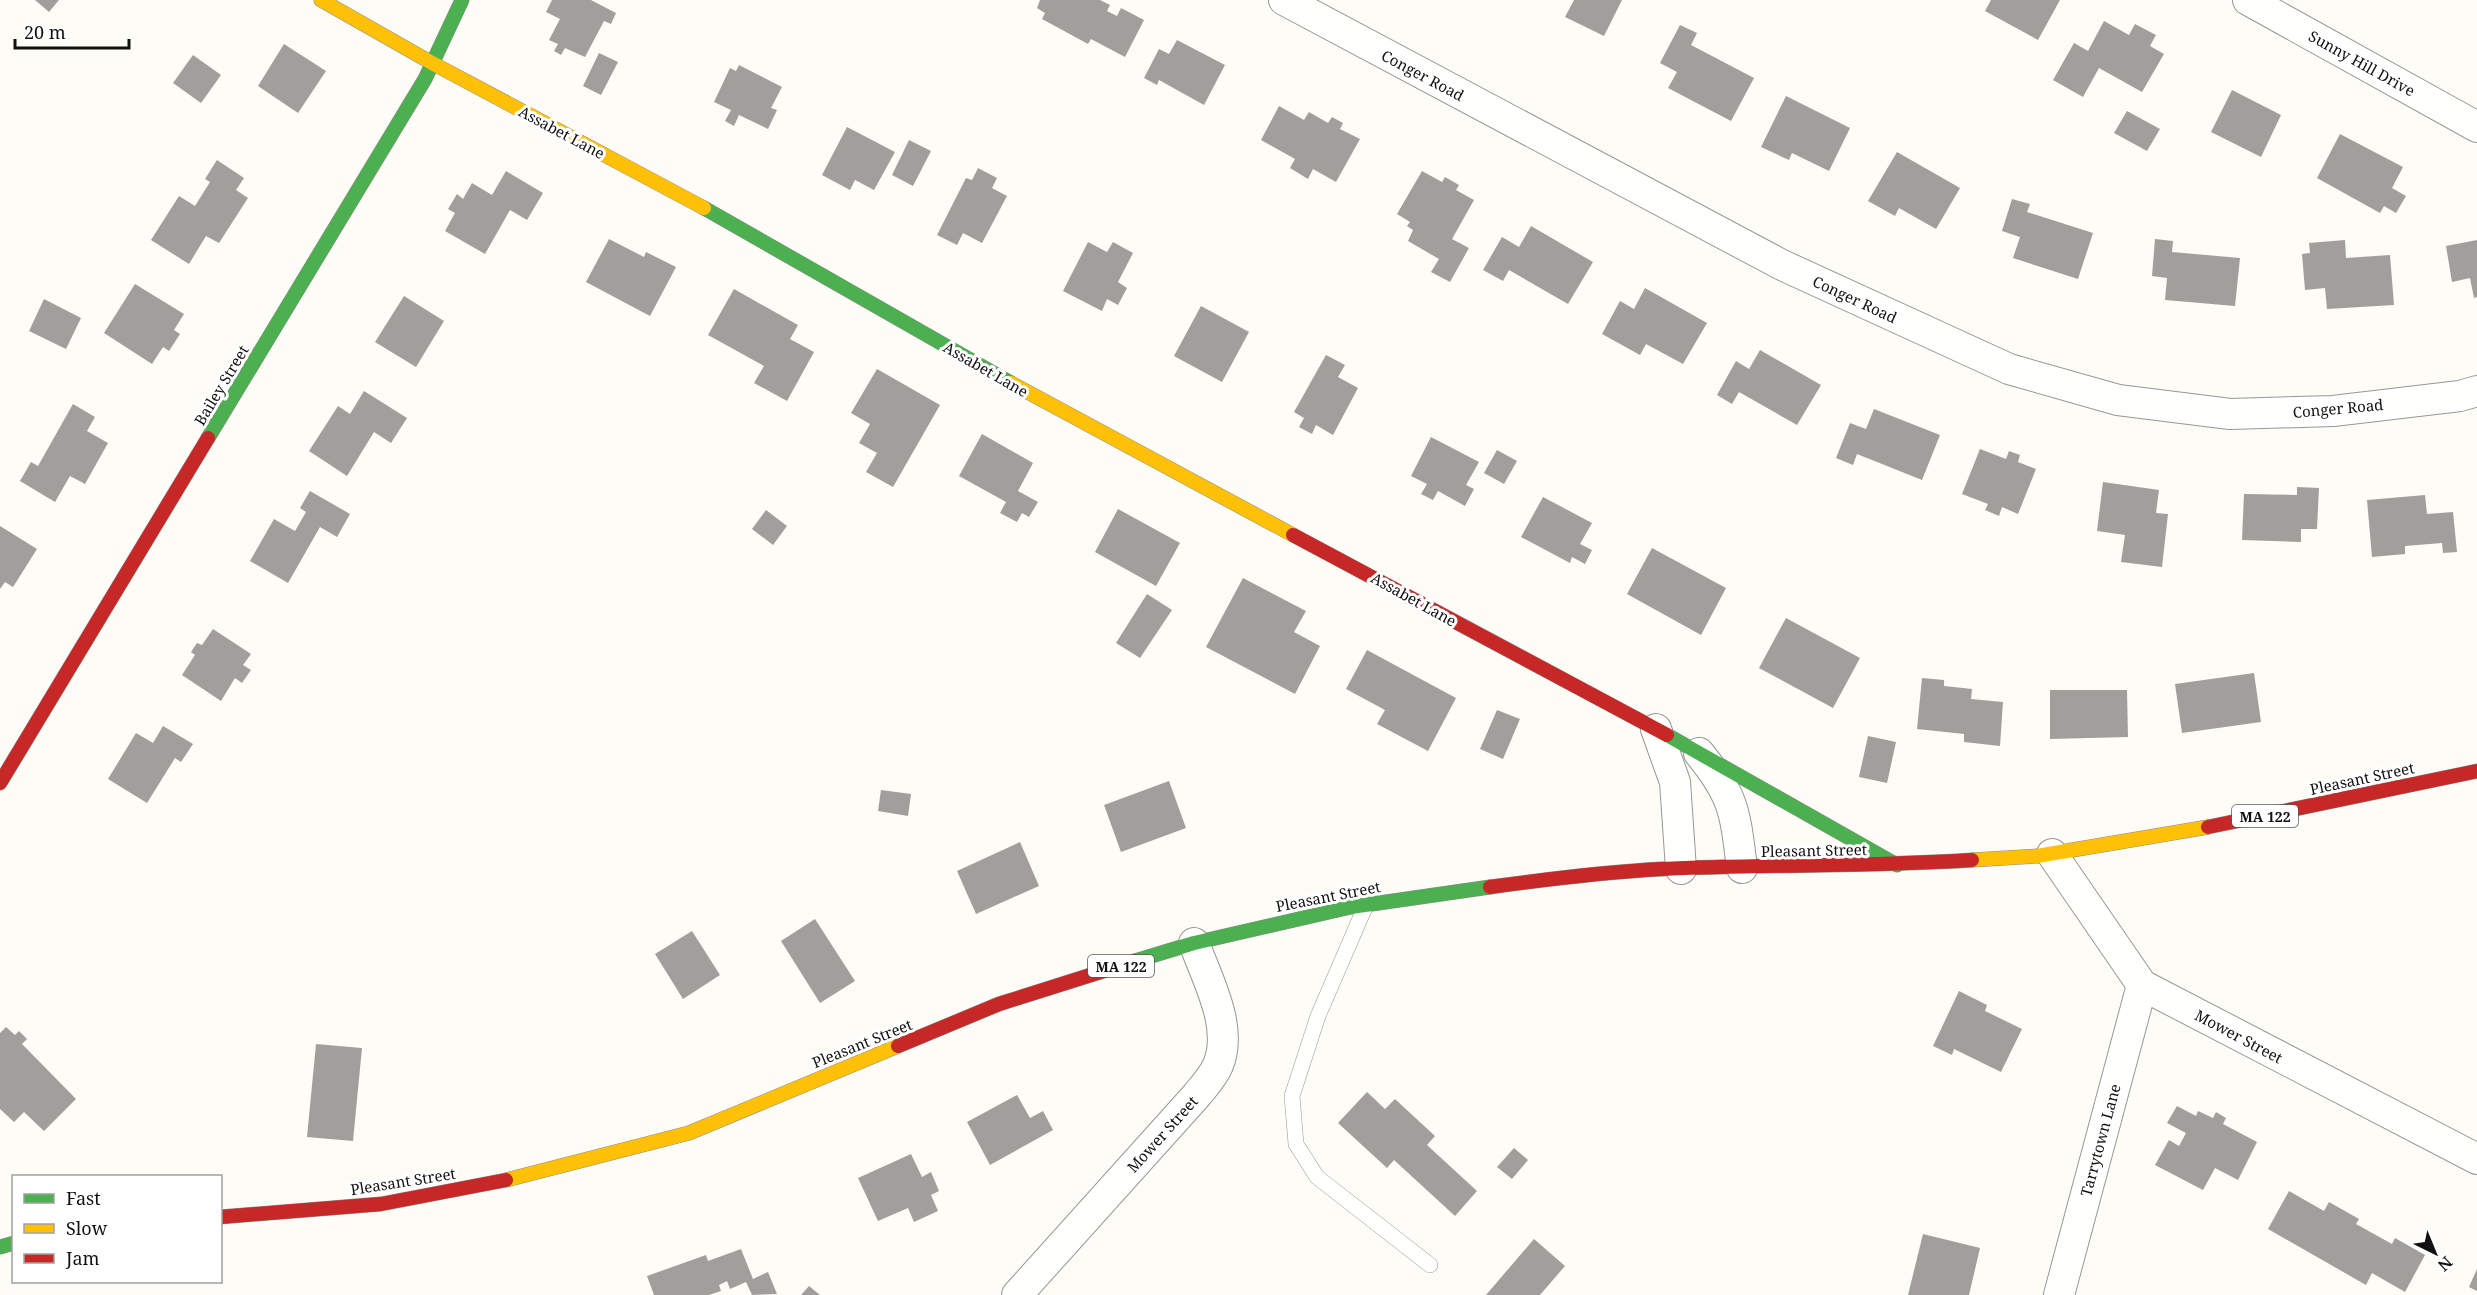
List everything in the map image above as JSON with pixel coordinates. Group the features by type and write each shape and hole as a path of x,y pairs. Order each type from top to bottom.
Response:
{"street":[{"name":"Assabet Lane","path":"321,0 432,63 709,211 1039,399 1656,729 1897,865"},
{"name":"Bailey Street","path":"0,783 432,63 462,0"},
{"name":"Conger Road","path":"1284,0 1782,265 2009,369 2118,400 2230,414 2333,411 2460,396 2477,390"},
{"name":"Sunny Hill Drive","path":"2248,0 2477,127"},
{"path":"1656,729 1675,782 1681,869"},
{"name":"Assabet Lane","path":"1699,753 1728,793 1733,809 1742,868"},
{"name":"Pleasant Street","path":"222,1216 381,1204 537,1174 689,1133 999,1004 1194,943 1366,905 1586,874 1681,869 1897,865 2052,854 2236,822 2477,771"},
{"name":"Mower Street","path":"2052,854 2142,985 2477,1160"},
{"name":"Mower Street","path":"1017,1295 1196,1096 1218,1065 1223,1042 1220,1017 1194,943"},
{"name":"Tarrytown Lane","path":"2059,1295 2142,985"}],"lane":[{"path":"1366,905 1318,1016 1292,1096 1296,1144 1317,1177 1430,1265"}],"building":[{"path":"35,0 59,0 49,12"},
{"path":"552,0 591,0 616,13 611,24 604,21 585,57 565,48 561,55 554,51 558,44 549,40 560,19 546,12"},
{"path":"1040,0 1100,0 1110,5 1107,11 1117,16 1121,8 1144,20 1125,57 1091,39 1088,44 1042,19 1045,13 1037,8"},
{"path":"1574,0 1622,0 1604,36 1565,17"},
{"path":"1991,0 2060,0 2038,40 1985,11"},
{"path":"2104,21 2129,35 2135,24 2156,35 2150,46 2164,54 2142,92 2099,68 2083,97 2053,80 2074,43 2088,51"},
{"path":"1680,25 1697,33 1691,45 1754,78 1731,121 1668,88 1677,72 1660,63"},
{"path":"1177,40 1225,65 1204,105 1159,80 1157,85 1144,78 1159,49 1169,54"},
{"path":"284,44 326,71 298,113 258,86"},
{"path":"599,53 618,62 601,95 583,86"},
{"path":"193,55 221,75 201,103 173,83"},
{"path":"739,65 782,87 771,108 777,110 768,129 739,115 734,126 725,121 731,110 714,102 730,68 736,71"},
{"path":"2232,90 2281,115 2261,157 2211,132"},
{"path":"1786,96 1850,128 1829,171 1792,153 1789,160 1761,147"},
{"path":"1279,106 1304,120 1309,112 1328,123 1332,117 1343,123 1340,129 1360,139 1336,182 1313,169 1308,179 1290,168 1295,159 1261,140"},
{"path":"2127,111 2160,129 2147,151 2114,133"},
{"path":"847,127 895,152 874,190 855,180 850,190 822,175"},
{"path":"2340,134 2403,167 2392,188 2406,196 2396,213 2384,206 2380,213 2317,178"},
{"path":"909,140 931,151 913,186 892,175"},
{"path":"1897,152 1960,188 1936,229 1899,208 1895,216 1868,201"},
{"path":"217,160 244,178 236,190 248,198 219,243 206,236 189,264 151,240 179,196 195,206 210,182 205,179"},
{"path":"978,168 997,178 992,188 1007,196 982,243 963,233 957,245 937,235 966,178 972,180"},
{"path":"506,171 543,193 527,220 510,210 485,254 445,231 455,213 448,209 457,194 463,199 472,183 492,195"},
{"path":"1422,171 1442,182 1445,177 1459,185 1456,190 1474,200 1452,239 1469,248 1450,282 1431,272 1439,259 1408,241 1413,230 1407,226 1410,222 1397,214"},
{"path":"2012,199 2030,204 2027,212 2093,233 2078,279 2013,258 2020,237 2002,231"},
{"path":"1531,226 1593,262 1568,304 1509,270 1503,281 1483,270 1502,237 1519,247"},
{"path":"609,239 644,257 646,252 676,267 650,316 586,282"},
{"path":"2155,239 2173,241 2172,252 2240,258 2235,306 2165,300 2167,278 2152,276"},
{"path":"2345,240 2346,258 2390,255 2394,305 2327,309 2325,288 2305,290 2302,254 2310,253 2309,243"},
{"path":"2477,240 2477,297 2474,298 2470,278 2452,282 2446,246"},
{"path":"1088,242 1107,252 1113,242 1133,253 1118,282 1127,288 1118,305 1107,299 1102,311 1063,291"},
{"path":"135,284 184,314 174,330 180,334 169,351 163,347 152,364 104,333"},
{"path":"1645,288 1707,323 1683,364 1646,344 1640,355 1602,334 1620,301 1634,309"},
{"path":"734,289 798,325 790,339 814,352 787,401 754,383 764,366 708,335"},
{"path":"404,296 444,321 416,367 375,342"},
{"path":"44,299 81,318 66,349 29,331"},
{"path":"1201,306 1249,332 1222,382 1174,356"},
{"path":"1760,350 1821,385 1797,425 1739,392 1732,404 1717,395 1736,361 1749,369"},
{"path":"1326,355 1345,365 1338,377 1358,388 1333,435 1316,425 1312,434 1299,427 1304,418 1294,412"},
{"path":"877,369 940,405 893,487 866,472 877,453 859,443 870,424 851,413"},
{"path":"364,391 407,418 391,443 374,432 347,476 309,451 338,406 350,414"},
{"path":"73,404 95,417 87,431 108,443 85,484 70,476 55,502 20,481 31,462 38,466"},
{"path":"1874,409 1940,435 1922,480 1857,454 1853,465 1836,458 1850,423 1866,429"},
{"path":"982,434 1033,463 1018,491 1038,502 1029,517 1022,513 1017,522 1000,513 1006,502 959,476"},
{"path":"1431,437 1479,462 1466,485 1474,489 1465,506 1438,491 1433,500 1421,494 1427,484 1411,476"},
{"path":"1980,449 2006,459 2009,451 2020,455 2018,462 2036,469 2018,514 2002,507 1999,516 1985,510 1988,504 1962,494"},
{"path":"1497,450 1517,461 1504,484 1484,473"},
{"path":"2103,482 2159,490 2156,513 2168,514 2162,567 2121,562 2125,535 2097,531"},
{"path":"2297,487 2319,488 2317,529 2301,529 2301,542 2242,540 2244,494 2297,495"},
{"path":"310,491 350,514 337,537 320,527 288,583 250,561 274,519 295,531 306,512 300,508"},
{"path":"2425,495 2427,514 2453,512 2457,552 2443,553 2442,543 2405,546 2405,554 2372,557 2367,500"},
{"path":"1543,497 1592,523 1580,544 1592,550 1585,564 1572,557 1570,563 1521,537"},
{"path":"1118,509 1180,543 1156,586 1095,552"},
{"path":"766,510 787,526 773,545 752,529"},
{"path":"0,526 37,549 13,587 5,582 0,589"},
{"path":"1652,548 1726,588 1701,635 1627,594"},
{"path":"1243,578 1306,611 1294,632 1320,646 1295,694 1206,647"},
{"path":"1147,594 1172,610 1140,658 1116,643"},
{"path":"1786,618 1860,658 1833,708 1759,668"},
{"path":"213,629 251,654 243,665 251,670 242,683 235,678 221,701 182,675 195,655 191,652 197,643 202,645"},
{"path":"1367,650 1456,698 1428,751 1377,724 1385,710 1346,689"},
{"path":"2254,673 2261,722 2182,733 2175,684"},
{"path":"1922,678 1944,680 1944,686 1972,689 1971,699 2003,702 2000,746 1964,742 1964,734 1917,729"},
{"path":"2050,690 2127,690 2128,737 2050,739"},
{"path":"1497,710 1520,719 1503,759 1480,749"},
{"path":"163,726 193,744 181,762 175,758 147,803 108,779 136,733 153,743"},
{"path":"1868,736 1896,742 1887,783 1859,777"},
{"path":"1169,781 1186,828 1121,852 1104,805"},
{"path":"881,790 911,794 908,816 878,811"},
{"path":"1020,842 1039,886 976,914 957,871"},
{"path":"815,919 855,981 820,1003 781,941"},
{"path":"692,931 720,975 683,999 655,954"},
{"path":"1959,991 1987,1005 1985,1011 2022,1029 2001,1072 1954,1049 1952,1055 1933,1046"},
{"path":"6,1027 15,1035 19,1031 27,1039 22,1044 76,1099 44,1131 24,1112 14,1122 0,1109 0,1033"},
{"path":"316,1044 362,1048 353,1141 307,1137"},
{"path":"1367,1092 1385,1109 1395,1099 1435,1136 1427,1145 1477,1191 1455,1216 1394,1160 1387,1168 1338,1123"},
{"path":"1017,1095 1030,1118 1043,1111 1053,1130 990,1165 967,1122"},
{"path":"2177,1106 2196,1116 2198,1111 2213,1118 2216,1112 2226,1118 2223,1124 2257,1142 2238,1180 2215,1168 2203,1190 2155,1165 2169,1140 2179,1146 2186,1133 2167,1123"},
{"path":"1514,1148 1528,1160 1512,1179 1497,1167"},
{"path":"911,1154 922,1177 931,1172 939,1191 931,1195 938,1211 914,1222 908,1208 878,1221 858,1178"},
{"path":"2289,1191 2324,1211 2329,1202 2359,1219 2356,1224 2392,1244 2395,1238 2425,1255 2405,1292 2372,1273 2366,1285 2268,1229"},
{"path":"1923,1234 1980,1248 1969,1295 1908,1295"},
{"path":"1534,1239 1565,1266 1540,1295 1486,1295"},
{"path":"741,1249 753,1279 768,1272 777,1294 752,1295 746,1282 730,1289 727,1281 719,1285 721,1291 709,1295 654,1295 647,1276 706,1255 708,1261"},
{"path":"2477,1269 2477,1291 2469,1287"},
{"path":"809,1286 820,1295 801,1295"}],"traffic: fast":[{"path":"208,438 425,79 462,0"},
{"path":"704,208 1011,383"},
{"path":"1667,735 1897,865"},
{"path":"1135,961 1194,943 1351,907 1490,887"},
{"path":"0,1247 12,1244"}],"traffic: slow":[{"path":"321,0 432,63 704,208"},
{"path":"1011,383 1293,535"},
{"path":"1972,860 2037,856 2208,827"},
{"path":"506,1180 689,1133 898,1046"}],"traffic: jam":[{"path":"0,783 208,438"},
{"path":"1293,535 1667,735"},
{"path":"2208,827 2477,771"},
{"path":"1490,887 1576,876 1662,869 1972,860"},
{"path":"898,1046 999,1004 1135,961"},
{"path":"222,1217 381,1204 506,1180"}]}
